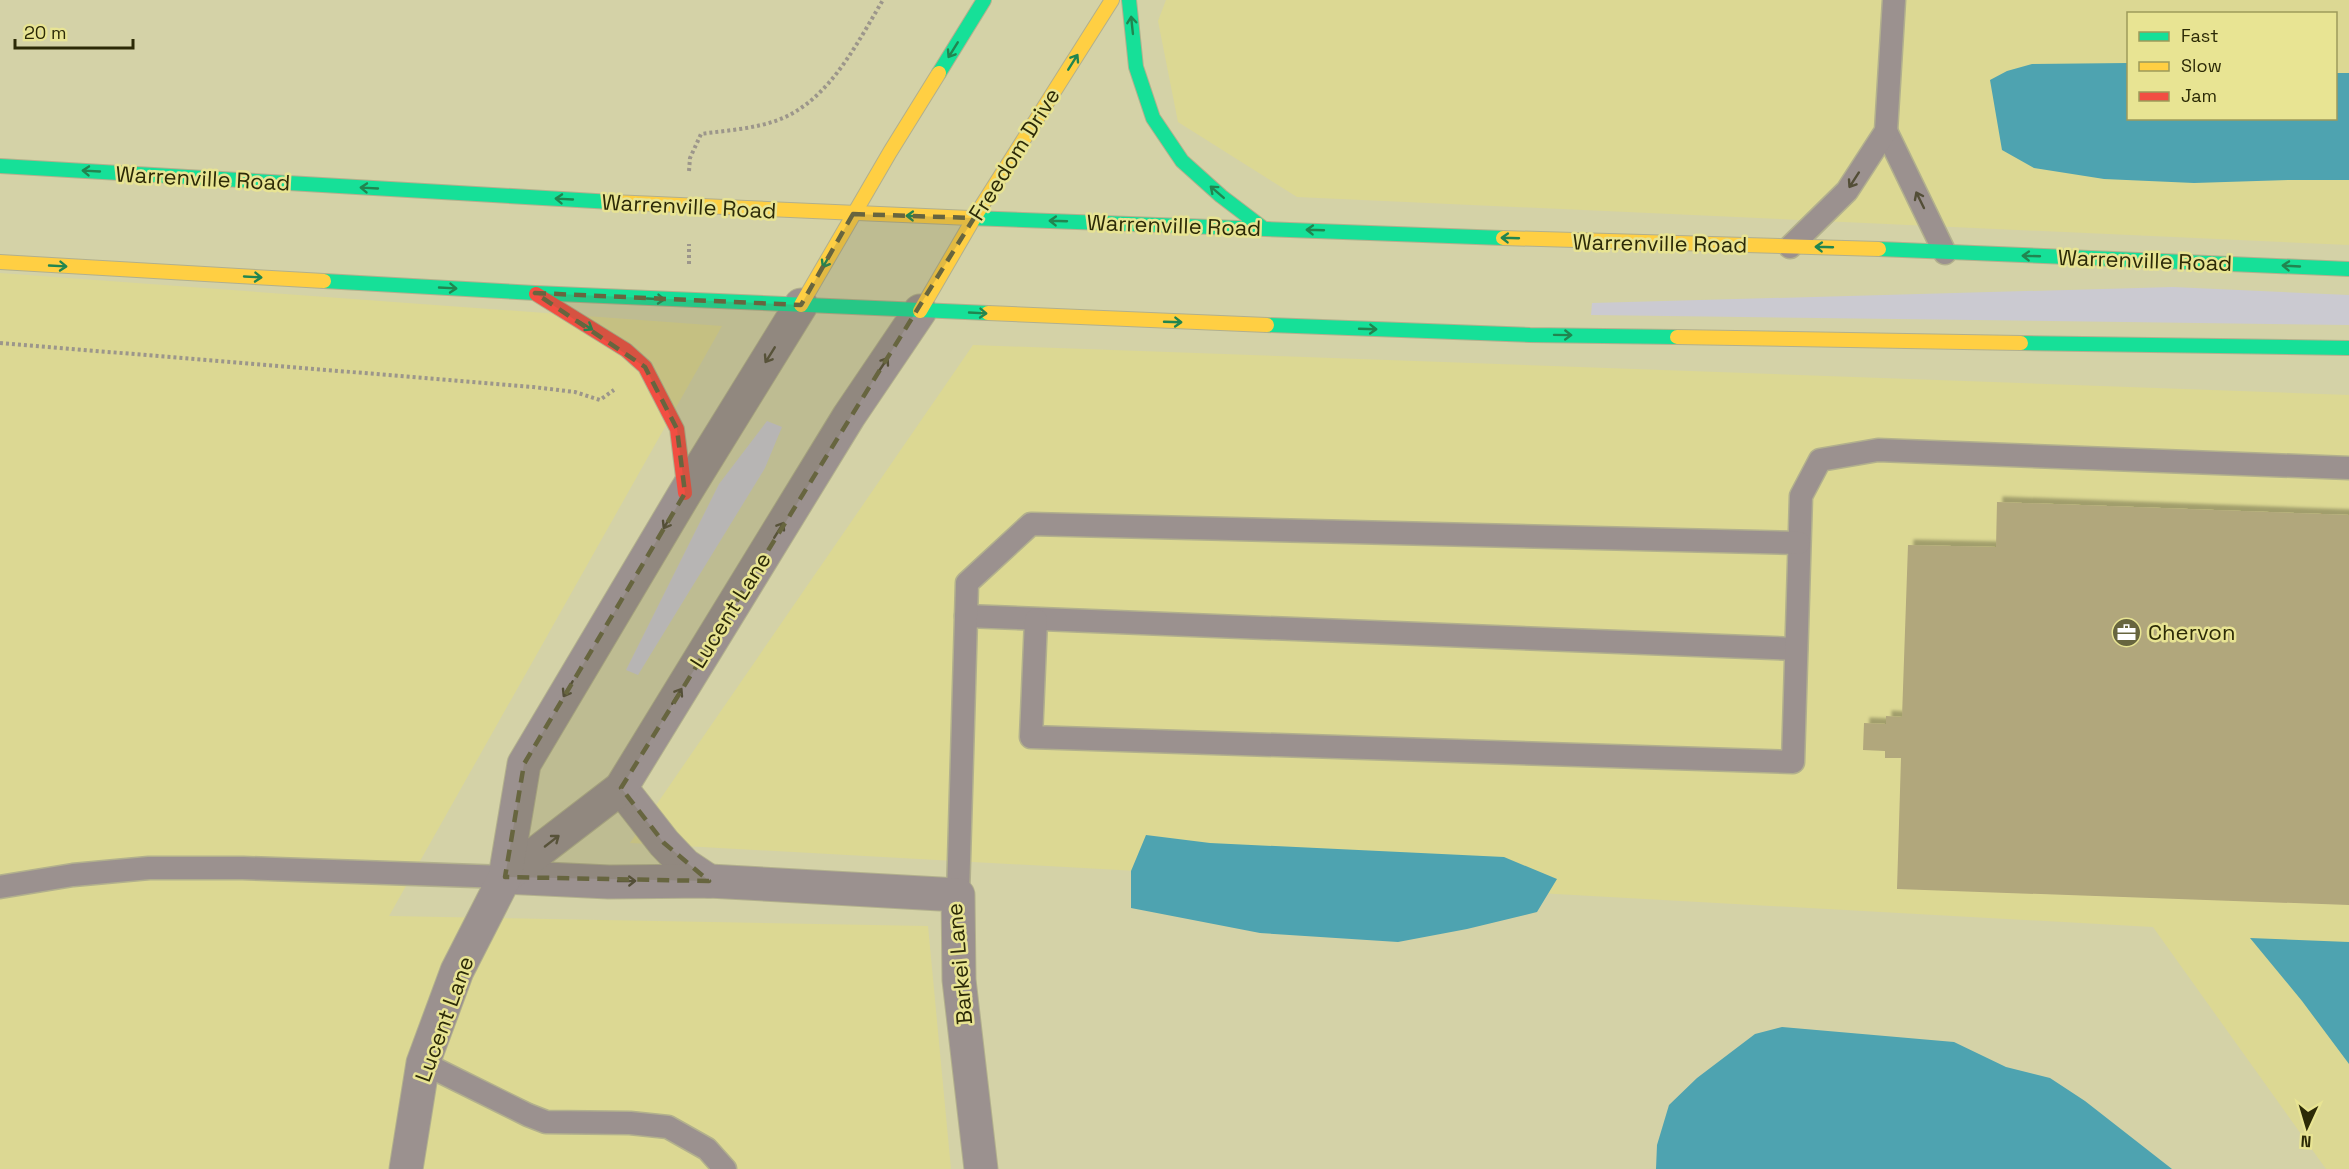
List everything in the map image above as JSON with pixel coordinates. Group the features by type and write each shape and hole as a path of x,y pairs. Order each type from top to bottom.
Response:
{"main road":[{"path":"801,305 853,214 984,0"},
{"name":"Freedom Drive","path":"920,310 974,218 1112,0"},
{"path":"1129,0 1136,67 1154,118 1182,161 1221,196 1263,228"},
{"name":"Warrenville Road","path":"0,166 689,207 2349,269"},
{"path":"0,262 535,293 1530,335 2349,348"},
{"path":"535,293 626,350 645,367 677,429 685,493"}],"street":[{"name":"Lucent Lane","path":"406,1169 423,1063 457,971 506,877 524,764 685,493 801,305"},
{"name":"Lucent Lane","path":"506,877 621,788 843,426 920,310"},
{"path":"621,788 664,843 685,865 709,881"},
{"name":"Barkei Lane","path":"506,877 609,882 709,881 957,895 959,980 981,1169"}],"lane":[{"path":"1894,0 1886,131 1945,253"},
{"path":"1790,247 1847,191 1886,131"},
{"path":"1036,620 1032,737 1793,762 1800,496 1820,460 1878,450 2349,468"},
{"path":"957,895 967,583 1031,524 1799,543"},
{"path":"966,616 1796,649"},
{"path":"0,886 73,875 149,868 243,868 506,877"},
{"path":"423,1063 546,1122 668,1127 707,1149 725,1169"}],"path":[{"path":"688,300 690,158 701,134 750,128 782,118 808,104 831,80 854,48 883,0"},
{"path":"0,343 533,387 575,392 600,400 622,384"}],"highlighted area":[{"path":"853,214 974,218 621,788 664,843 709,881 505,877 524,764 685,493 677,429 645,367 535,293 801,305"}],"shaded area":[{"path":"1166,0 2349,0 2349,245 1297,197 1178,122 1158,21"},
{"path":"0,273 722,326 389,916 928,926 951,1169 0,1169"},
{"path":"2173,287 2349,295 2349,325 1591,315 1592,303"},
{"path":"973,345 2349,395 2349,1169 2326,1169 2153,927 630,843"},
{"path":"767,421 782,427 765,468 638,675 626,670 719,484"}],"water":[{"path":"2127,63 2127,120 2337,120 2337,73 2349,73 2349,180 2194,183 2104,179 2034,168 2002,150 1990,80 2007,71 2032,64"},
{"path":"1146,835 1210,843 1504,857 1557,879 1537,912 1467,929 1398,942 1260,933 1131,908 1131,871"},
{"path":"2250,938 2349,942 2349,1064 2302,1001"},
{"path":"1782,1027 1954,1042 2006,1067 2050,1078 2085,1101 2172,1169 1656,1169 1657,1145 1669,1105 1697,1078 1755,1034"}],"building":[{"name":"Chervon","path":"1997,502 2349,515 2349,905 1897,889 1901,758 1885,758 1885,751 1863,750 1864,723 1886,724 1886,716 1902,717 1908,545 1996,547"}],"traffic: fast":[{"path":"939,73 984,0"},
{"path":"1129,0 1136,67 1153,118 1182,161 1221,196 1263,228"},
{"path":"0,166 612,202"},
{"path":"970,218 1503,238"},
{"path":"1879,249 2349,269"},
{"path":"324,281 535,293 988,313"},
{"path":"1267,325 1530,335 1677,337"},
{"path":"2021,343 2349,348"}],"traffic: slow":[{"path":"920,311 974,218 1112,0"},
{"path":"801,305 939,73"},
{"path":"612,202 970,218"},
{"path":"1503,238 1879,249"},
{"path":"0,262 324,281"},
{"path":"988,313 1267,325"},
{"path":"1677,337 2021,343"}],"traffic: jam":[{"path":"536,294 626,350 645,367 677,429 685,493"}],"place":[{"name":"Chervon","path":"2127,632"}]}
